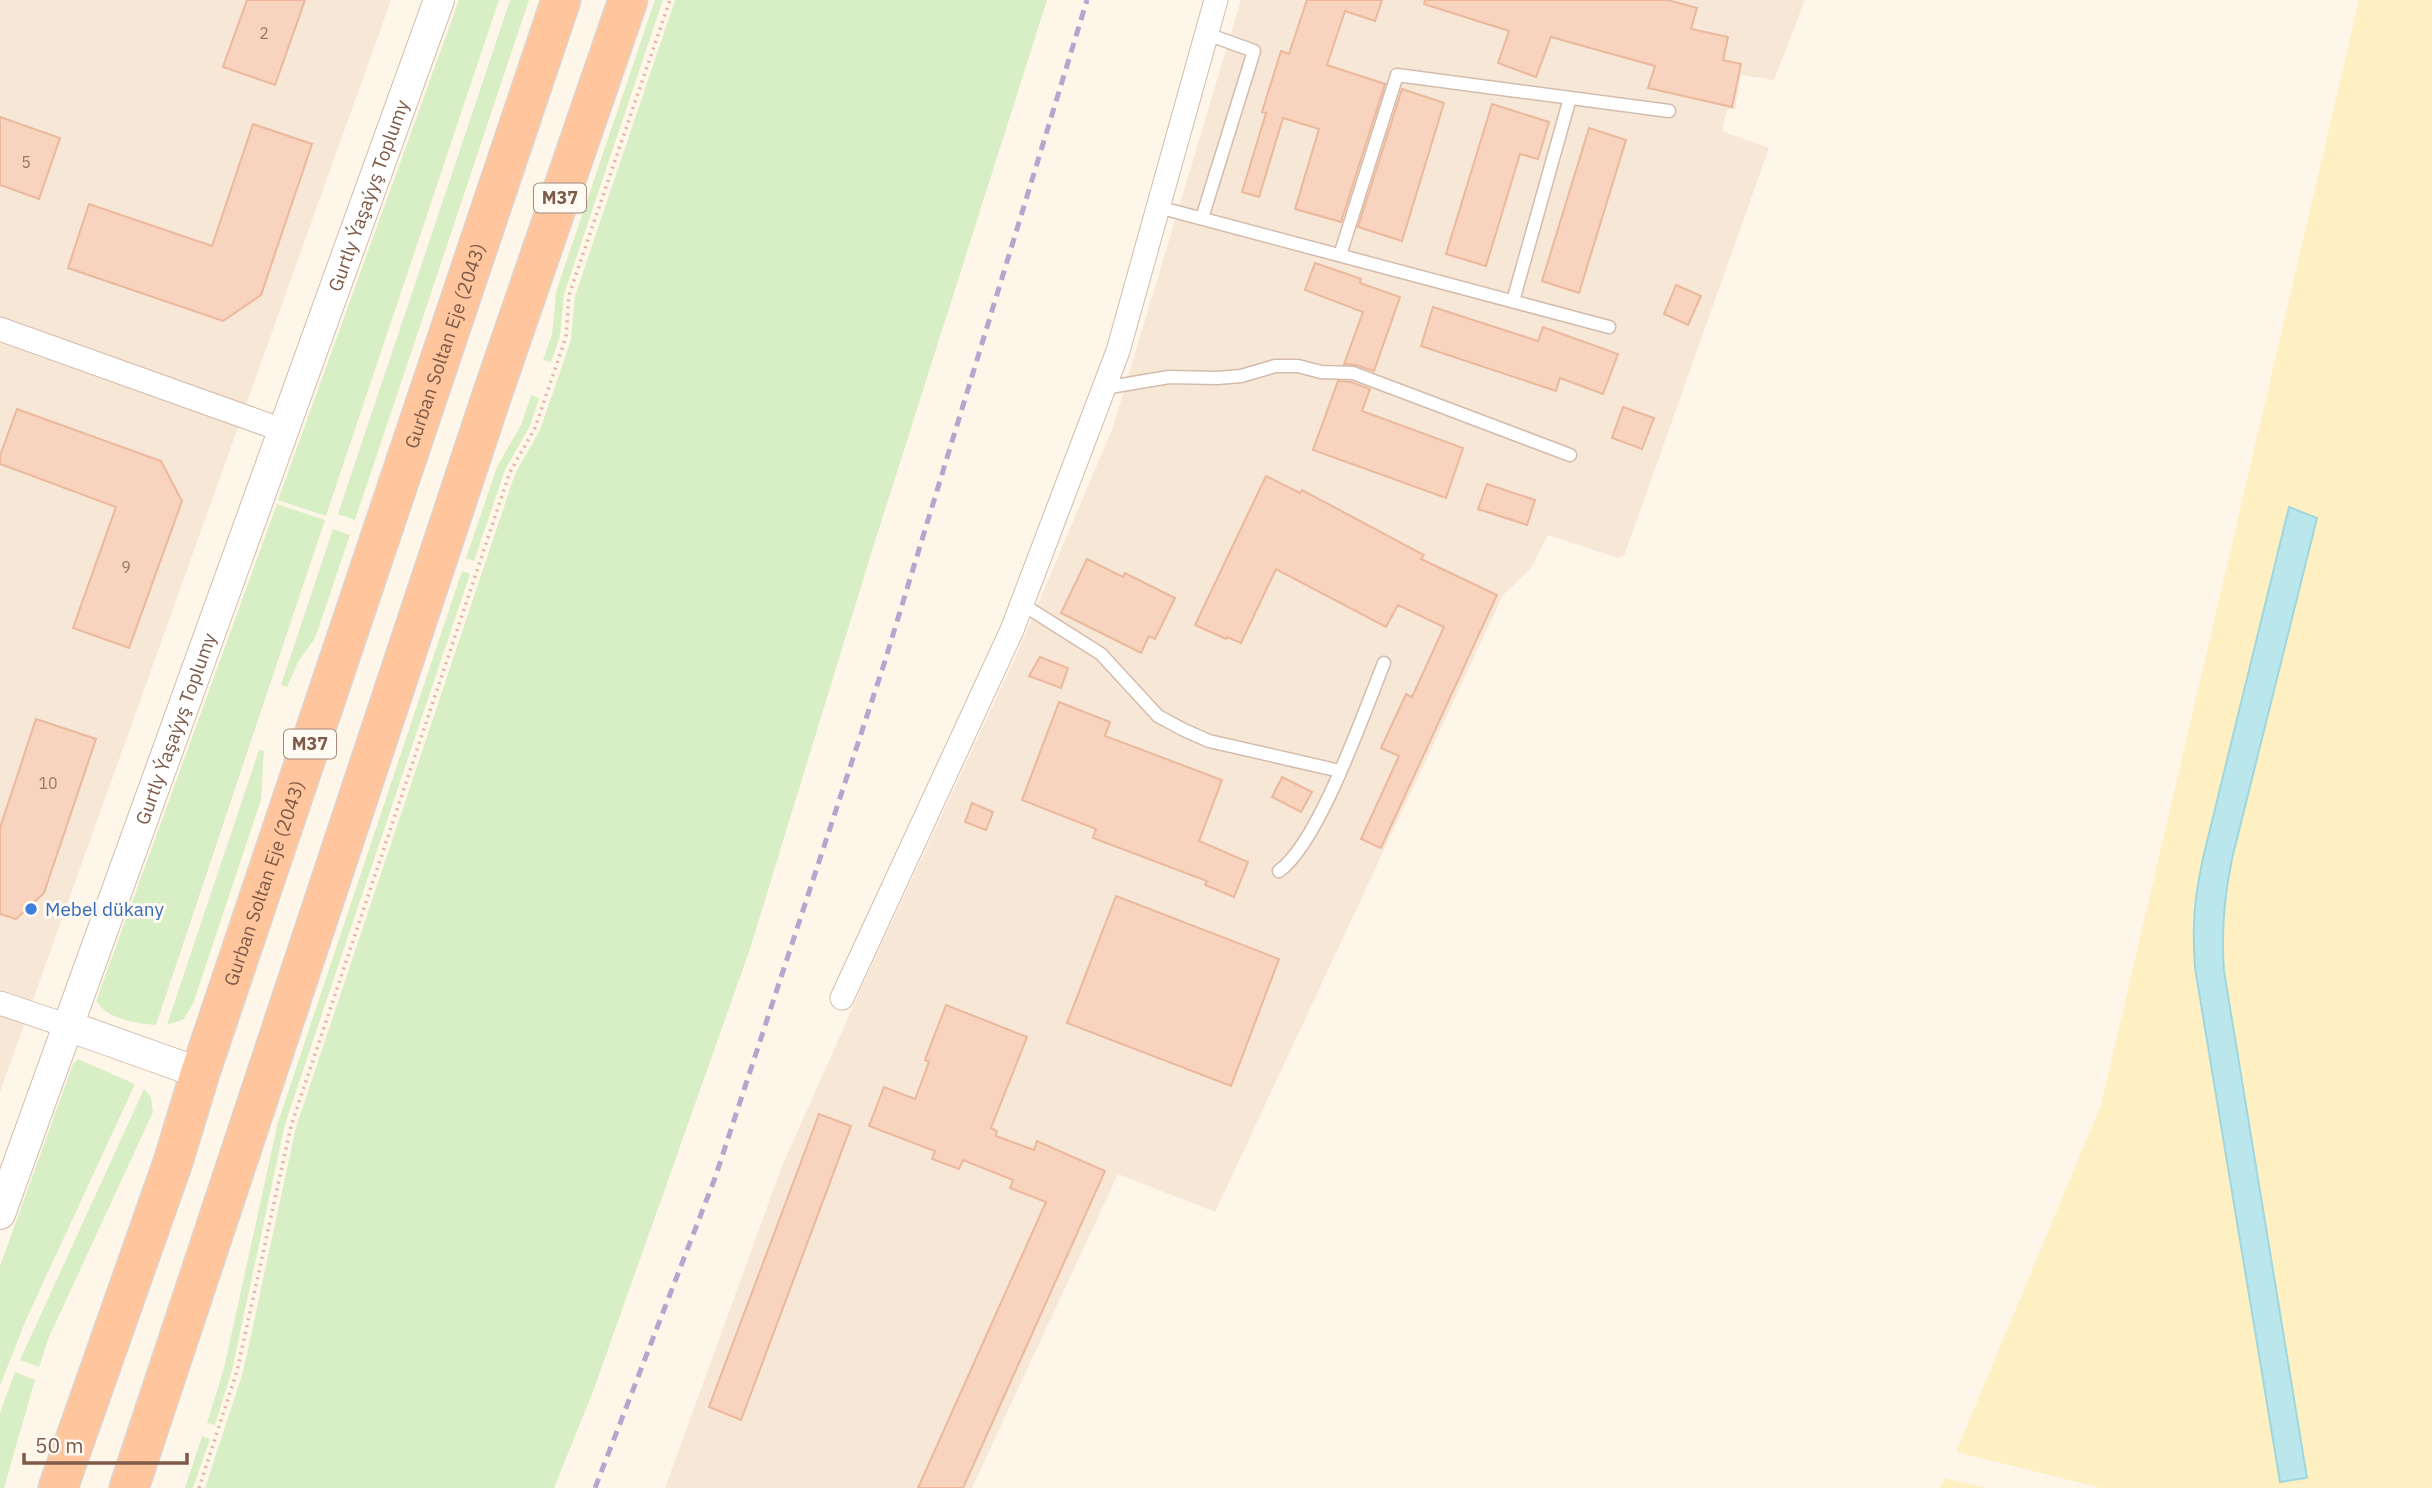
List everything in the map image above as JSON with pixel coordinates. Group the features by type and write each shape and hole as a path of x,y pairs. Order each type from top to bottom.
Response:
{"highway":[{"name":"Gurban Soltan Eje (2043)","path":"58,1488 173,1163 200,1073 561,0"},
{"name":"M37","path":"129,1488 487,408 628,0"}],"street":[{"name":"Gurtly Ýaşaýyş Toplumy","path":"0,1214 439,0"},
{"path":"842,998 1012,631 1118,351 1216,0"},
{"path":"0,329 285,431"},
{"path":"0,1003 200,1073"}],"lane":[{"path":"1202,218 1254,51 1207,34"},
{"path":"1340,255 1397,75 1669,111"},
{"path":"1513,301 1570,98"},
{"path":"1158,207 1609,327"},
{"path":"1104,388 1169,377 1241,376 1275,366 1353,373 1570,455"},
{"path":"1022,604 1101,654 1158,716 1184,730 1209,741 1340,771"},
{"path":"1279,871 1291,863 1306,841 1340,771 1384,663"}],"path":[{"path":"200,1488 237,1371 291,1126 510,472 535,428 553,376 566,337 569,295 670,0"}],"shaded area":[{"path":"0,0 391,0 0,1092"},
{"path":"1241,0 1805,0 1774,80 1741,75 1735,109 1727,110 1722,131 1769,148 1624,556 1618,558 1548,535 1531,568 1503,595 1215,1212 1118,1174 972,1488 665,1488 782,1166 864,982 1015,658 1113,427"}],"green space":[{"path":"459,0 499,0 326,516 278,500"},
{"path":"510,0 529,0 355,520 338,514"},
{"path":"655,0 663,0 564,294 560,336 551,362 543,360 552,335 556,292"},
{"path":"675,0 1047,0 871,554 750,949 594,1389 554,1488 205,1488 243,1372 296,1127 515,474 540,430 562,366 571,339 575,296"},
{"path":"531,395 539,398 530,426 505,470 474,561 466,558 497,467 522,423"},
{"path":"277,504 325,520 156,1025 123,1019 108,1012 96,1001"},
{"path":"333,529 350,535 315,638 298,662 287,687 281,685"},
{"path":"462,571 470,574 285,1124 232,1370 215,1425 207,1423 224,1368 278,1122"},
{"path":"259,750 264,751 261,800 193,1004 184,1019 167,1025"},
{"path":"78,1059 135,1084 25,1322 0,1386 0,1266 73,1064"},
{"path":"144,1089 151,1097 153,1112 49,1337 39,1367 20,1360"},
{"path":"15,1372 35,1380 4,1488 0,1488 0,1413"},
{"path":"202,1436 210,1439 193,1488 185,1488"}],"sand":[{"path":"2359,0 2432,0 2432,1488 2101,1488 1956,1452 2101,1105","holes":["2290,507 2224,897 2221,936 2224,971 2192,928 2194,901"]},
{"path":"1944,1478 1987,1488 1940,1488"}],"water":[{"path":"2289,507 2317,518 2232,859 2223,928 2224,971 2307,1478 2280,1482 2195,968 2194,925 2203,858"}],"building":[{"path":"247,0 305,0 275,85 223,67"},
{"path":"1307,0 1382,0 1375,21 1345,11 1327,65 1385,84 1341,222 1295,209 1319,129 1283,118 1259,197 1242,192 1281,51 1289,54"},
{"path":"1425,0 1668,0 1697,8 1691,29 1728,37 1723,60 1741,64 1732,107 1648,88 1655,66 1551,37 1536,77 1498,63 1509,31 1424,4"},
{"path":"1402,89 1444,103 1402,241 1358,227"},
{"path":"1492,104 1549,122 1538,159 1520,154 1486,266 1446,254"},
{"path":"0,117 60,138 39,199 0,185"},
{"path":"253,124 312,144 261,295 223,321 68,268 89,204 212,246"},
{"path":"1589,128 1626,140 1579,293 1542,281"},
{"path":"1315,263 1361,279 1360,283 1400,297 1374,371 1344,364 1363,312 1305,290"},
{"path":"1676,285 1701,296 1688,325 1664,314"},
{"path":"1433,307 1538,341 1543,327 1618,354 1603,394 1560,378 1556,391 1421,346"},
{"path":"1338,381 1351,382 1370,389 1362,411 1463,448 1446,498 1313,450"},
{"path":"1623,407 1654,418 1642,449 1612,438"},
{"path":"17,409 161,461 182,501 129,648 73,628 116,507 0,464 0,456"},
{"path":"1266,476 1300,493 1302,490 1424,555 1421,559 1497,595 1381,848 1361,839 1399,756 1381,748 1406,694 1412,697 1444,627 1398,605 1386,627 1276,569 1241,643 1195,625"},
{"path":"1487,484 1535,500 1527,525 1478,509"},
{"path":"1087,559 1123,577 1125,573 1175,598 1155,639 1149,636 1141,653 1061,613"},
{"path":"1040,657 1068,668 1061,688 1029,676"},
{"path":"1059,702 1110,722 1105,736 1222,780 1199,841 1248,862 1234,897 1205,885 1207,881 1093,838 1096,829 1022,800"},
{"path":"36,719 96,739 44,893 16,919 0,914 0,828"},
{"path":"1282,777 1312,792 1301,812 1272,797"},
{"path":"972,803 993,812 986,830 965,822"},
{"path":"1116,896 1279,959 1231,1086 1067,1023"},
{"path":"946,1005 1027,1037 991,1128 997,1131 996,1136 1034,1150 1037,1141 1105,1171 963,1488 918,1488 1046,1202 1010,1188 1013,1180 963,1160 959,1169 932,1159 935,1151 869,1126 884,1087 915,1099 929,1062 925,1060"},
{"path":"819,1114 851,1126 741,1420 709,1407"}],"railway":[{"path":"595,1488 715,1178 884,664 1087,0"}],"place":[{"name":"Mebel dükany","path":"31,909"}]}
